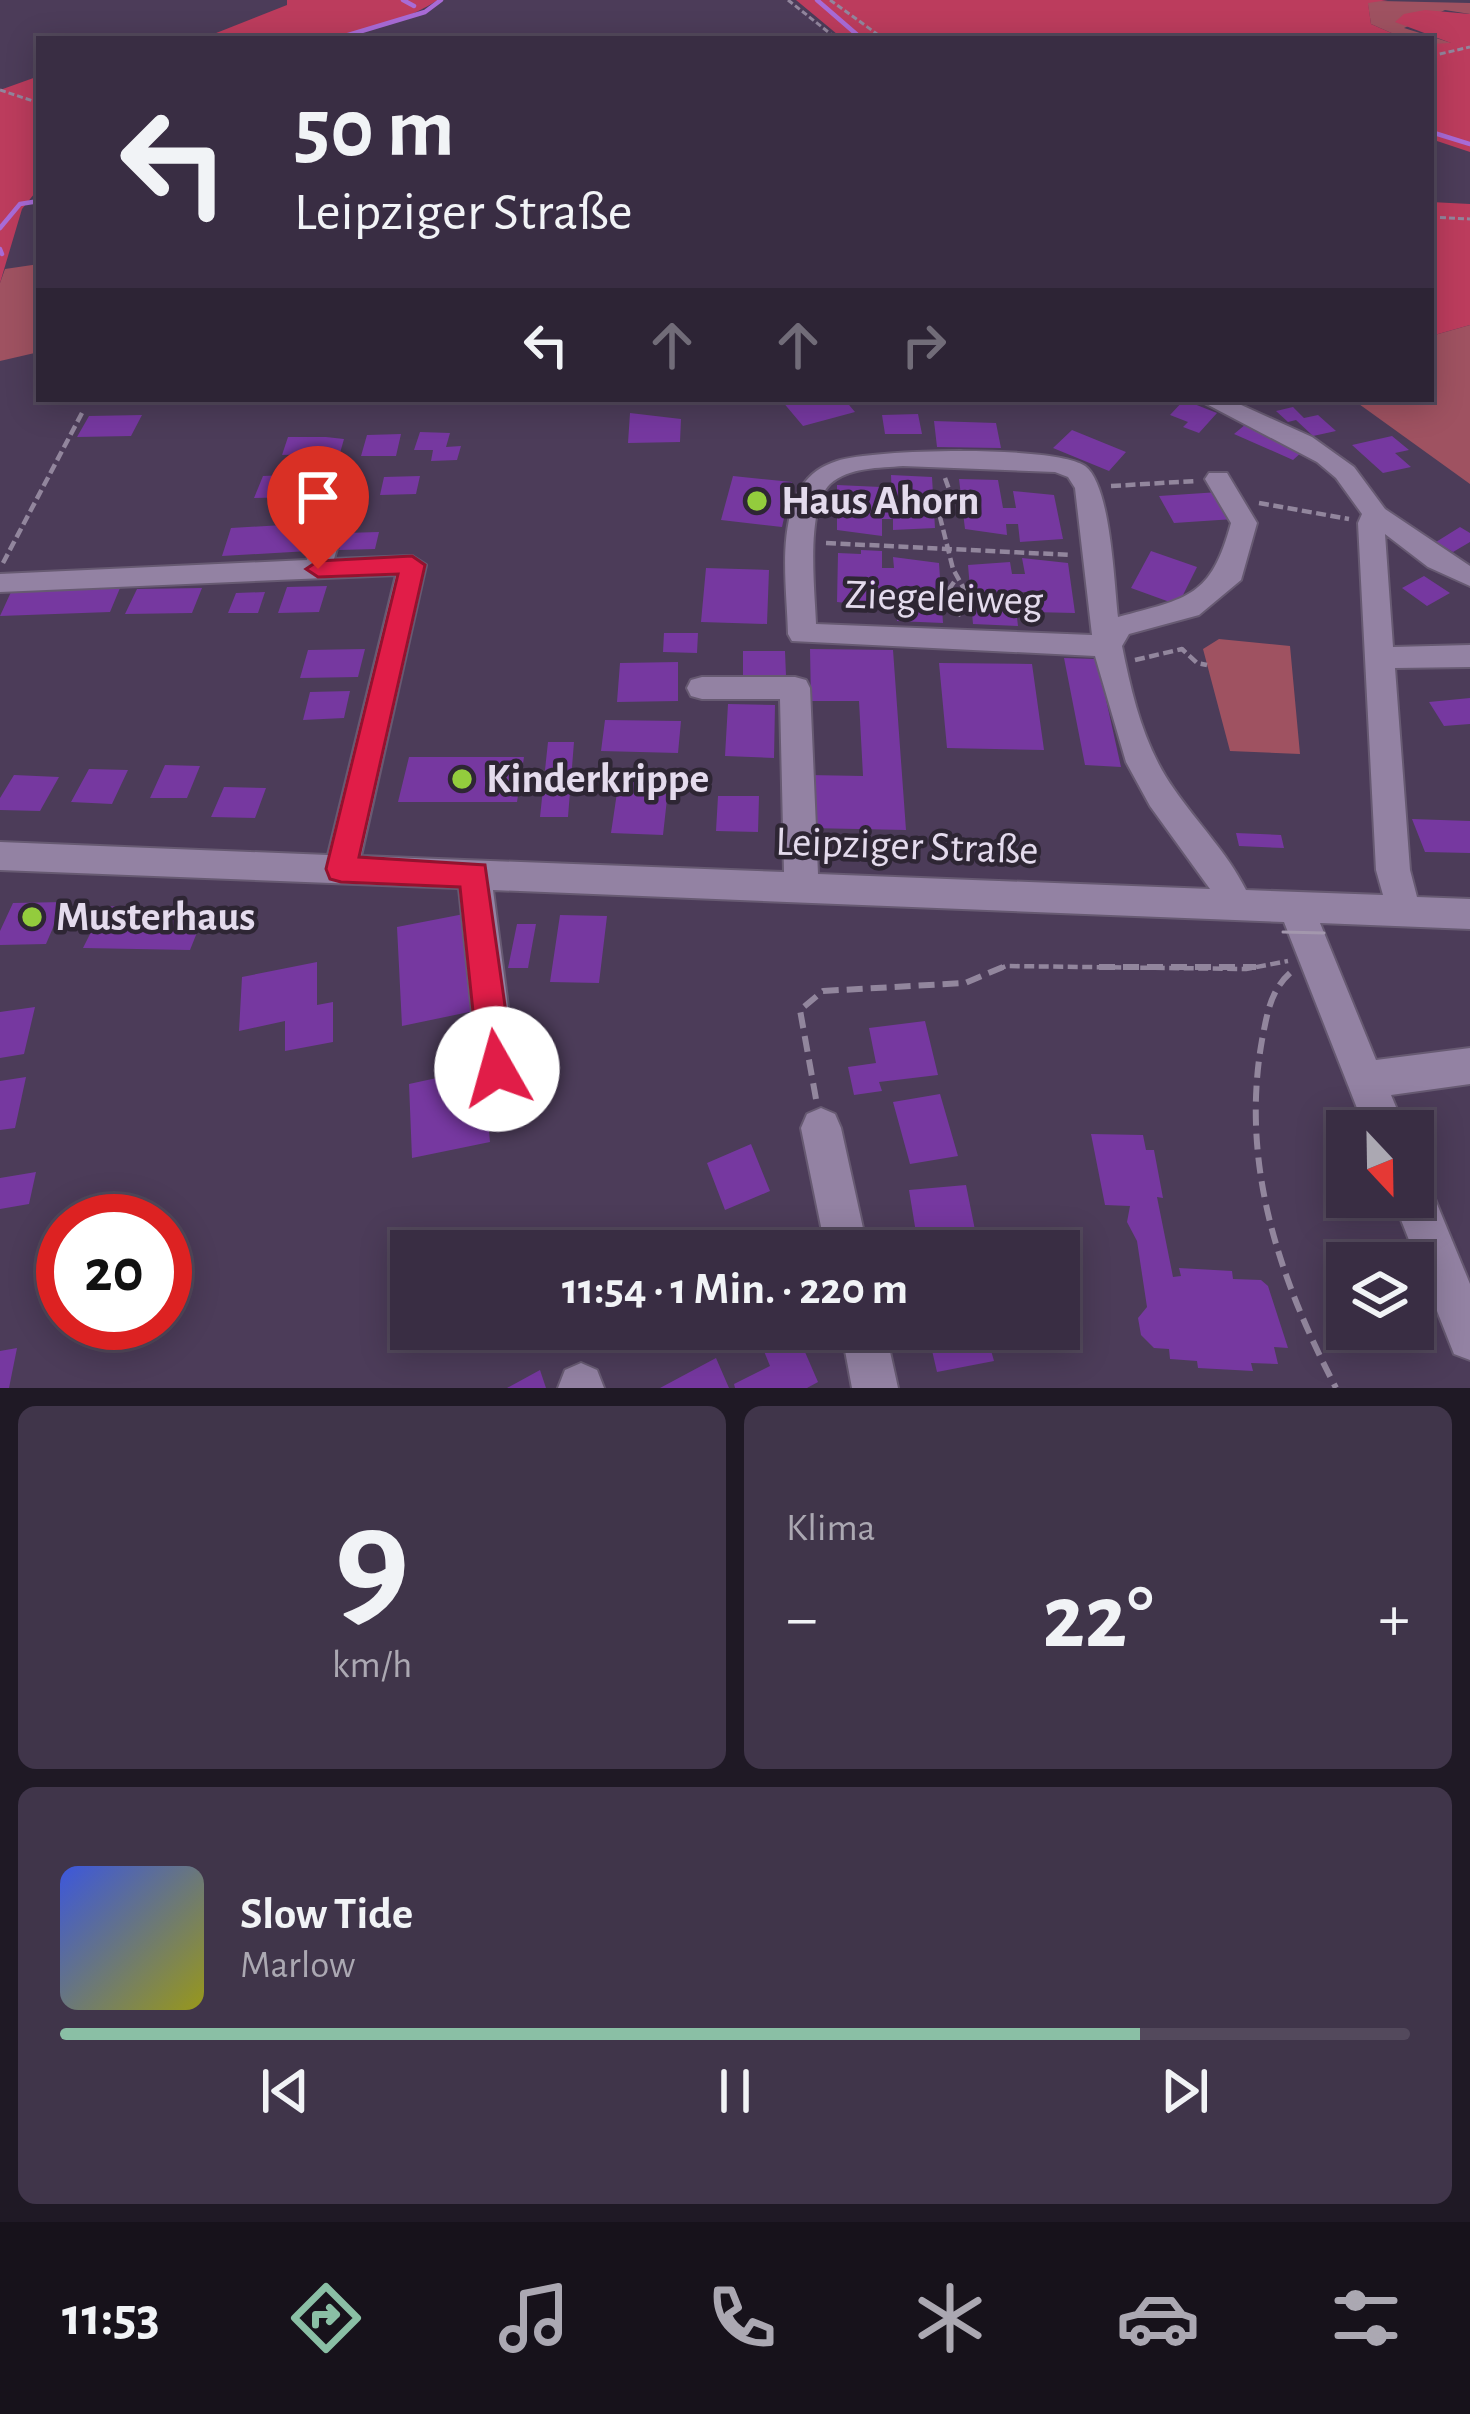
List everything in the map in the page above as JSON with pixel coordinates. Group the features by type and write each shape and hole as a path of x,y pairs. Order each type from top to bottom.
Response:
{"street":[{"path":"1215,402 1328,457 1361,486 1373,519 1393,870 1404,911"},
{"name":"Ziegeleiweg","path":"1110,654 959,626 802,634 802,542 811,489 824,476 873,461 1059,465 1077,472 1088,487 1110,654 1137,755 1161,798 1222,872 1235,905"},
{"path":"318,569 347,472"},
{"path":"1110,654 1119,627 1189,608 1231,573 1244,523 1224,489"},
{"path":"1373,519 1470,577"},
{"path":"0,583 412,565 341,869"},
{"path":"1101,588 1142,619"},
{"path":"1381,658 1470,656"},
{"path":"702,688 795,688 801,887"},
{"name":"Leipziger Straße","path":"0,856 1470,914"},
{"path":"474,874 497,1069"},
{"path":"1296,908 1377,1110"},
{"path":"1365,1080 1470,1066"},
{"path":"821,1128 843,1230"},
{"path":"1421,1218 1470,1338"},
{"path":"867,1350 875,1388"}],"path":[{"path":"788,0 833,36"},
{"path":"830,0 880,36"},
{"path":"1434,55 1470,47"},
{"path":"0,90 36,103"},
{"path":"1434,217 1470,219"},
{"path":"0,568 82,413"},
{"path":"943,460 953,500 940,517 952,550 954,581 945,595 959,626"},
{"path":"1088,487 1224,489 1373,519"},
{"path":"802,542 1097,556"},
{"path":"954,581 968,596 959,626"},
{"path":"1110,654 1182,649 1197,663 1207,665"},
{"path":"821,1128 800,1010 823,991 965,982 1006,966 1246,969 1314,956"},
{"path":"1314,956 1274,988 1258,1054 1254,1138 1265,1202 1294,1310 1336,1388"}],"shaded area":[{"path":"287,0 438,0 411,15 353,32 209,36 287,5"},
{"path":"796,0 1388,0 1368,3 1371,24 1398,36 839,36"},
{"path":"1336,0 1470,3 1470,14 1445,10 1404,28 1430,36 1398,36 1371,24 1368,5"},
{"path":"1425,10 1470,14 1470,152 1434,140 1434,44 1451,43 1395,22 1404,14"},
{"path":"36,77 36,192 22,209 0,283 0,90"},
{"path":"1434,202 1470,204 1470,325 1434,335"},
{"path":"36,264 36,353 0,361 0,283 5,269"},
{"path":"1470,325 1470,484 1356,402 1434,402 1434,335"},
{"path":"1219,639 1290,646 1300,754 1230,751 1203,649"}],"building":[{"path":"783,402 847,402 855,412 803,426"},
{"path":"1182,402 1217,413 1199,433 1170,415"},
{"path":"1293,407 1304,418 1318,415 1336,431 1313,436 1296,420 1288,422 1276,411"},
{"path":"630,413 681,419 680,442 628,443"},
{"path":"918,414 922,434 885,434 882,415"},
{"path":"142,415 131,436 77,437 89,416"},
{"path":"934,421 996,423 1001,448 937,447"},
{"path":"1246,424 1304,450 1293,460 1234,434"},
{"path":"1072,430 1126,452 1109,471 1053,448"},
{"path":"420,432 450,433 446,447 461,446 457,460 431,461 433,450 414,450"},
{"path":"401,434 396,456 361,456 367,435"},
{"path":"1392,436 1409,450 1395,453 1411,467 1383,473 1352,445"},
{"path":"288,437 344,439 340,453 282,455"},
{"path":"287,475 285,481 303,480 297,497 254,498 263,476"},
{"path":"891,475 932,477 935,528 893,530 893,519 882,519 882,536 837,530 837,485 881,487 881,503 892,503"},
{"path":"420,476 416,494 380,495 384,477"},
{"name":"Haus Ahorn","path":"733,476 792,482 782,527 721,520"},
{"path":"959,479 998,480 1003,508 1016,508 1013,491 1054,495 1063,539 1020,542 1018,524 1006,524 1007,535 965,529"},
{"path":"1219,492 1234,519 1174,523 1159,496"},
{"path":"316,523 309,551 222,556 231,528"},
{"path":"1460,527 1470,533 1470,542 1453,552 1436,542"},
{"path":"379,532 375,549 339,550 344,533"},
{"path":"861,550 882,551 882,568 894,568 893,557 939,563 943,623 897,621 895,587 883,586 883,607 837,602 838,553 861,554"},
{"path":"1151,551 1197,567 1178,605 1131,588"},
{"path":"1022,558 1068,563 1075,613 1032,612 1028,592 1014,592 1018,626 973,624 968,565 1010,562 1012,574 1025,574"},
{"path":"706,568 769,570 767,624 701,622"},
{"path":"1424,576 1450,593 1427,606 1402,588"},
{"path":"327,586 319,612 278,613 287,587"},
{"path":"120,588 110,612 0,616 11,592"},
{"path":"202,588 192,613 125,614 137,589"},
{"path":"265,592 258,613 228,613 236,593"},
{"path":"664,633 698,633 697,653 663,652"},
{"path":"365,649 358,677 300,678 308,650"},
{"path":"810,649 893,650 906,830 809,828 808,775 863,776 859,701 811,701"},
{"path":"743,651 785,651 786,676 743,676"},
{"path":"1064,658 1097,659 1121,767 1085,765"},
{"path":"678,662 678,701 617,702 620,663"},
{"path":"939,663 1032,664 1044,750 947,748"},
{"path":"350,691 344,718 303,720 310,692"},
{"path":"1470,698 1470,724 1444,726 1429,702"},
{"path":"728,704 775,705 774,758 725,756"},
{"path":"605,720 681,721 678,753 601,751"},
{"path":"548,742 574,742 568,817 540,817"},
{"name":"Kinderkrippe","path":"409,757 524,757 517,802 398,802"},
{"path":"165,765 200,766 187,798 150,798"},
{"path":"89,769 128,770 112,804 71,802"},
{"path":"14,775 59,777 40,811 0,810 0,798"},
{"path":"619,779 669,781 663,835 611,833"},
{"path":"224,787 266,788 255,818 211,817"},
{"path":"718,796 759,796 758,832 716,831"},
{"path":"1412,819 1470,821 1470,853 1425,852"},
{"path":"1236,833 1281,835 1284,848 1239,846"},
{"name":"Musterhaus","path":"64,902 46,944 0,945 0,931 13,903"},
{"path":"104,906 206,910 190,950 83,948"},
{"path":"464,914 474,1011 402,1026 397,927"},
{"path":"560,915 607,916 599,983 550,982"},
{"path":"517,924 536,924 528,968 508,968"},
{"path":"317,962 317,1005 333,1002 333,1042 285,1051 285,1021 239,1031 242,977"},
{"path":"35,1007 24,1054 0,1058 0,1012"},
{"path":"925,1021 938,1075 879,1082 882,1091 854,1095 848,1067 876,1063 869,1028"},
{"path":"483,1068 490,1142 412,1158 409,1084"},
{"path":"26,1077 15,1128 0,1130 0,1081"},
{"path":"940,1094 958,1156 910,1164 893,1102"},
{"path":"1091,1134 1143,1135 1146,1150 1154,1150 1163,1198 1157,1197 1173,1277 1181,1276 1179,1268 1232,1271 1233,1279 1261,1280 1268,1286 1288,1348 1274,1347 1278,1364 1251,1363 1253,1371 1198,1368 1197,1361 1170,1359 1169,1349 1154,1348 1141,1335 1138,1318 1147,1307 1137,1241 1127,1222 1130,1206 1105,1205"},
{"path":"751,1144 770,1191 725,1210 707,1163"},
{"path":"36,1172 29,1204 0,1209 0,1178"},
{"path":"966,1185 975,1230 916,1230 909,1190"},
{"path":"17,1348 9,1388 0,1388 0,1351"},
{"path":"764,1350 804,1350 818,1382 807,1388 735,1388 734,1384 770,1366"},
{"path":"932,1350 991,1350 994,1361 937,1372"},
{"path":"716,1358 729,1388 660,1388"},
{"path":"540,1370 546,1388 507,1388"}],"waterway":[{"path":"403,0 414,6"},
{"path":"345,36 425,12 441,0"},
{"path":"817,0 859,36"},
{"path":"1434,133 1470,144"},
{"path":"0,228 20,204 36,201"},
{"path":"0,249 2,254"}],"tram line":[{"path":"1283,932 1324,933"}],"place":[{"name":"Haus Ahorn","path":"757,501"},
{"name":"Kinderkrippe","path":"462,779"},
{"name":"Musterhaus","path":"32,917"}],"route":[{"path":"318,569 412,565 341,869 474,874 497,1069"}]}
